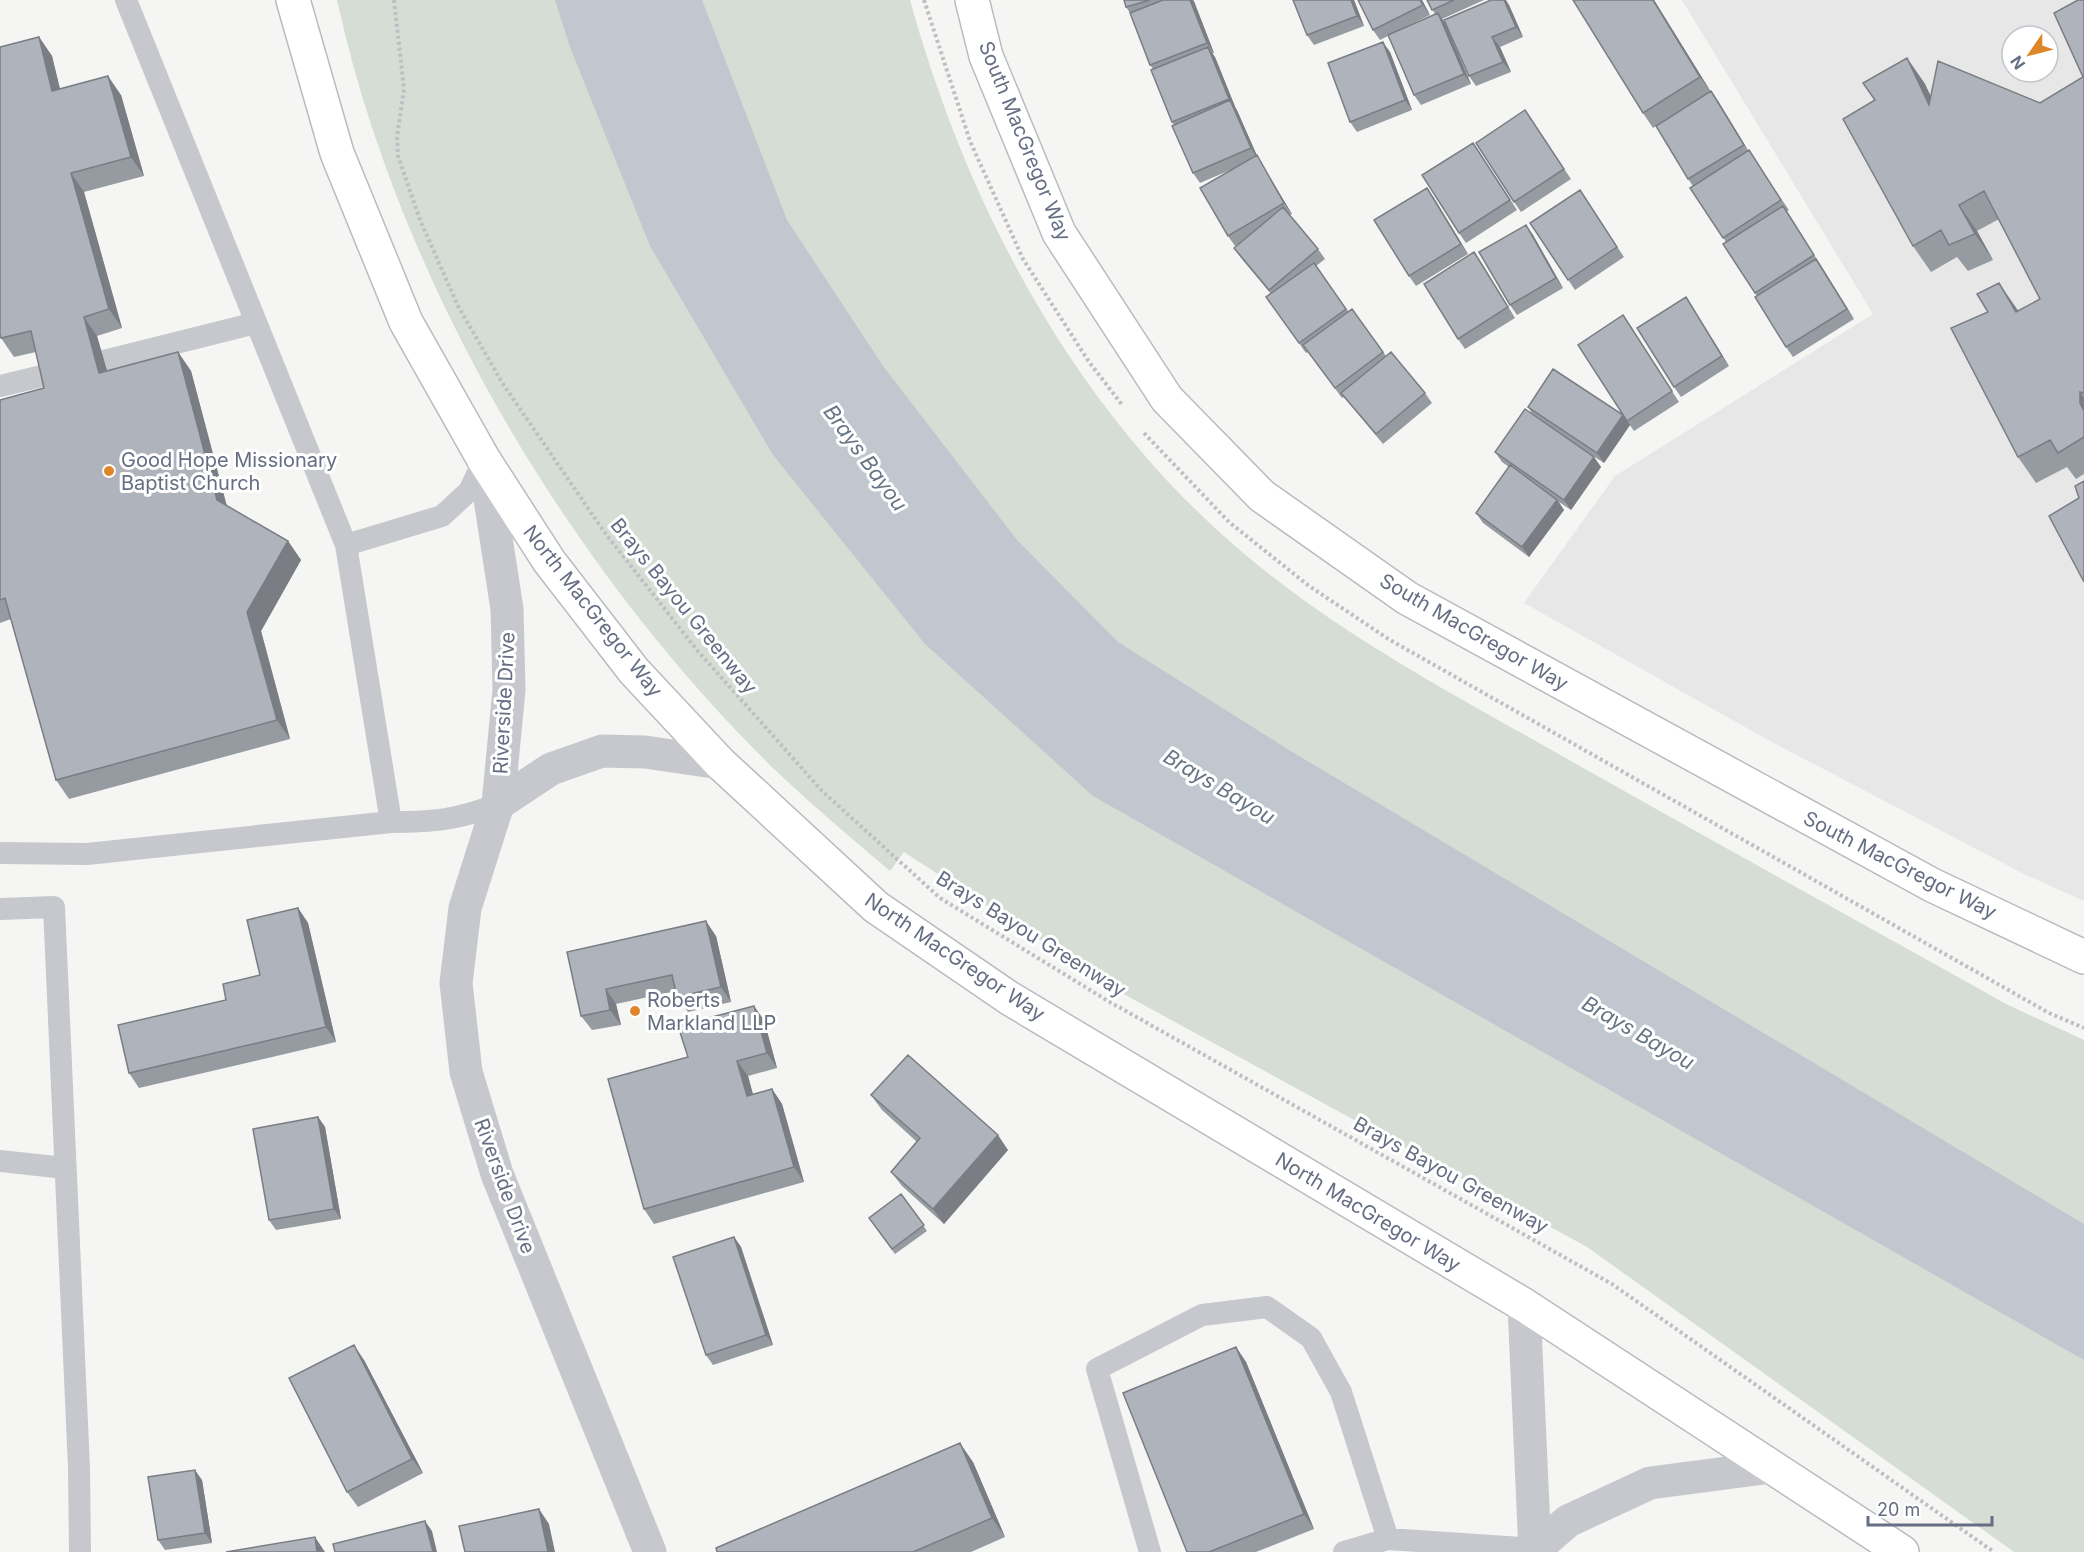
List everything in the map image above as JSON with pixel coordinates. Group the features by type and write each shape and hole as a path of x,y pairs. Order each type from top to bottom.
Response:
{"main road":[{"name":"North MacGregor Way","path":"293,0 337,153 406,322 484,460 549,561 634,671 720,763 876,907 999,991 1524,1305 1902,1552"},
{"name":"South MacGregor Way","path":"972,0 986,56 1059,233 1167,399 1262,496 1407,598 1932,885 2084,957"}],"street":[{"name":"Riverside Drive","path":"484,460 507,609 508,690 498,804 465,908 456,983 466,1072 497,1174 650,1552"},
{"name":"Riverside Drive","path":"498,804 550,769 602,751 645,752 720,763"},
{"path":"1524,1305 1536,1551"},
{"path":"1536,1551 1568,1521 1650,1483 1772,1467"}],"lane":[{"path":"126,0 346,545 391,822"},
{"path":"104,361 256,323"},
{"path":"0,387 50,374"},
{"path":"346,545 442,516 469,491 484,460"},
{"path":"0,853 87,854 391,822 434,822 464,818 498,804"},
{"path":"0,909 54,907 79,1468 80,1552"},
{"path":"0,1161 65,1168"},
{"path":"1150,1552 1097,1369 1202,1316 1267,1307 1311,1338 1341,1392 1388,1539"},
{"path":"1344,1552 1388,1539 1536,1551"}],"path":[{"name":"Brays Bayou Greenway","path":"394,0 404,89 397,137 398,156 420,220 458,306 503,384 605,533 645,587 697,650 837,805 940,898 1108,1001 1612,1284 1994,1552"}],"shaded area":[{"path":"337,0 910,0 933,74 960,146 991,217 1027,286 1067,352 1112,415 1161,474 1216,529 1253,561 1331,619 1456,696 2006,1004 2084,1040 2084,1552 2014,1552 1587,1247 1120,992 904,852 890,871 817,809 775,770 700,691 628,604 562,512 502,415 449,315 403,211 365,106"},
{"path":"1682,0 2084,0 2084,901 2024,874 1770,741 1524,603 1615,476 1873,314"}],"water":[{"name":"Brays Bayou","path":"555,0 702,0 787,220 883,366 1017,540 1118,642 1289,750 2084,1224 2084,1360 1093,796 925,644 773,455 650,246 570,47"}],"building":[{"path":"1124,0 1150,0 1126,7"},
{"path":"1163,0 1190,0 1207,43 1150,65 1130,13"},
{"path":"1293,0 1351,0 1357,16 1307,35"},
{"path":"1358,0 1420,0 1423,5 1373,30"},
{"path":"1427,0 1454,0 1432,10"},
{"path":"1491,0 1504,0 1516,27 1492,37 1503,62 1469,76 1444,20"},
{"path":"1573,0 1653,0 1700,77 1643,113"},
{"path":"2078,0 2084,0 2084,393 2080,392 2080,403 2084,411 2084,437 2058,453 2050,440 2018,457 1951,328 1988,312 1977,294 1999,283 2016,312 2040,299 1984,191 1959,205 1975,234 1949,245 1941,230 1913,246 1843,119 1875,100 1863,83 1907,58 1929,105 1938,61 2040,103 2083,77 2054,13"},
{"path":"1438,13 1464,74 1414,95 1388,35"},
{"name":"Good Hope Missionary Baptist Church","path":"39,37 52,91 108,76 131,157 71,173 109,309 84,317 99,373 178,352 217,500 288,541 247,612 277,720 56,780 5,598 0,600 0,400 44,388 31,331 1,338 0,335 0,47"},
{"path":"1383,42 1405,100 1350,122 1328,63"},
{"path":"1208,47 1229,99 1172,122 1151,70"},
{"path":"1711,91 1744,145 1688,179 1656,126"},
{"path":"1230,100 1251,148 1193,173 1172,126"},
{"path":"1525,110 1564,169 1514,202 1476,143"},
{"path":"1473,143 1510,200 1459,233 1422,175"},
{"path":"1749,150 1781,200 1723,238 1690,188"},
{"path":"1257,155 1284,203 1228,236 1200,188"},
{"path":"1427,188 1461,244 1409,276 1374,220"},
{"path":"1580,190 1617,247 1568,280 1530,223"},
{"path":"1783,206 1814,255 1755,293 1723,244"},
{"path":"1283,207 1318,249 1269,290 1234,248"},
{"path":"1526,225 1556,278 1510,305 1479,252"},
{"path":"1474,252 1508,307 1458,339 1424,284"},
{"path":"1816,259 1847,309 1786,347 1755,297"},
{"path":"1314,263 1346,309 1299,343 1266,297"},
{"path":"1686,297 1722,356 1674,387 1637,328"},
{"path":"1352,309 1383,352 1335,388 1303,345"},
{"path":"1623,315 1672,391 1627,421 1578,345"},
{"path":"1391,352 1425,393 1376,434 1341,393"},
{"path":"1553,369 1623,415 1597,453 1528,407"},
{"path":"1525,409 1594,457 1564,500 1495,452"},
{"path":"1510,465 1557,500 1522,547 1476,513"},
{"path":"2084,481 2084,582 2049,516 2079,498 2075,486"},
{"path":"298,908 326,1027 129,1073 118,1025 226,1000 223,984 260,975 247,920"},
{"path":"706,921 721,987 677,997 672,975 606,989 610,1010 581,1016 567,952"},
{"path":"754,1006 767,1053 737,1061 747,1096 772,1089 794,1167 644,1209 608,1079 688,1057 678,1026"},
{"path":"908,1055 998,1135 933,1209 891,1172 920,1138 871,1095"},
{"path":"318,1117 334,1209 269,1220 253,1129"},
{"path":"901,1194 924,1225 892,1249 869,1218"},
{"path":"734,1237 766,1335 706,1355 673,1257"},
{"path":"354,1345 412,1459 347,1492 289,1378"},
{"path":"1236,1347 1304,1514 1209,1552 1187,1552 1123,1393"},
{"path":"960,1443 992,1518 913,1552 717,1552 716,1548"},
{"path":"195,1470 205,1533 158,1540 148,1477"},
{"path":"539,1509 548,1552 465,1552 459,1526"},
{"path":"425,1521 433,1552 335,1552 333,1544"},
{"path":"315,1537 317,1552 226,1552"}],"place":[{"name":"Good Hope Missionary Baptist Church","path":"109,471"},
{"name":"Roberts Markland LLP","path":"635,1011"}]}
